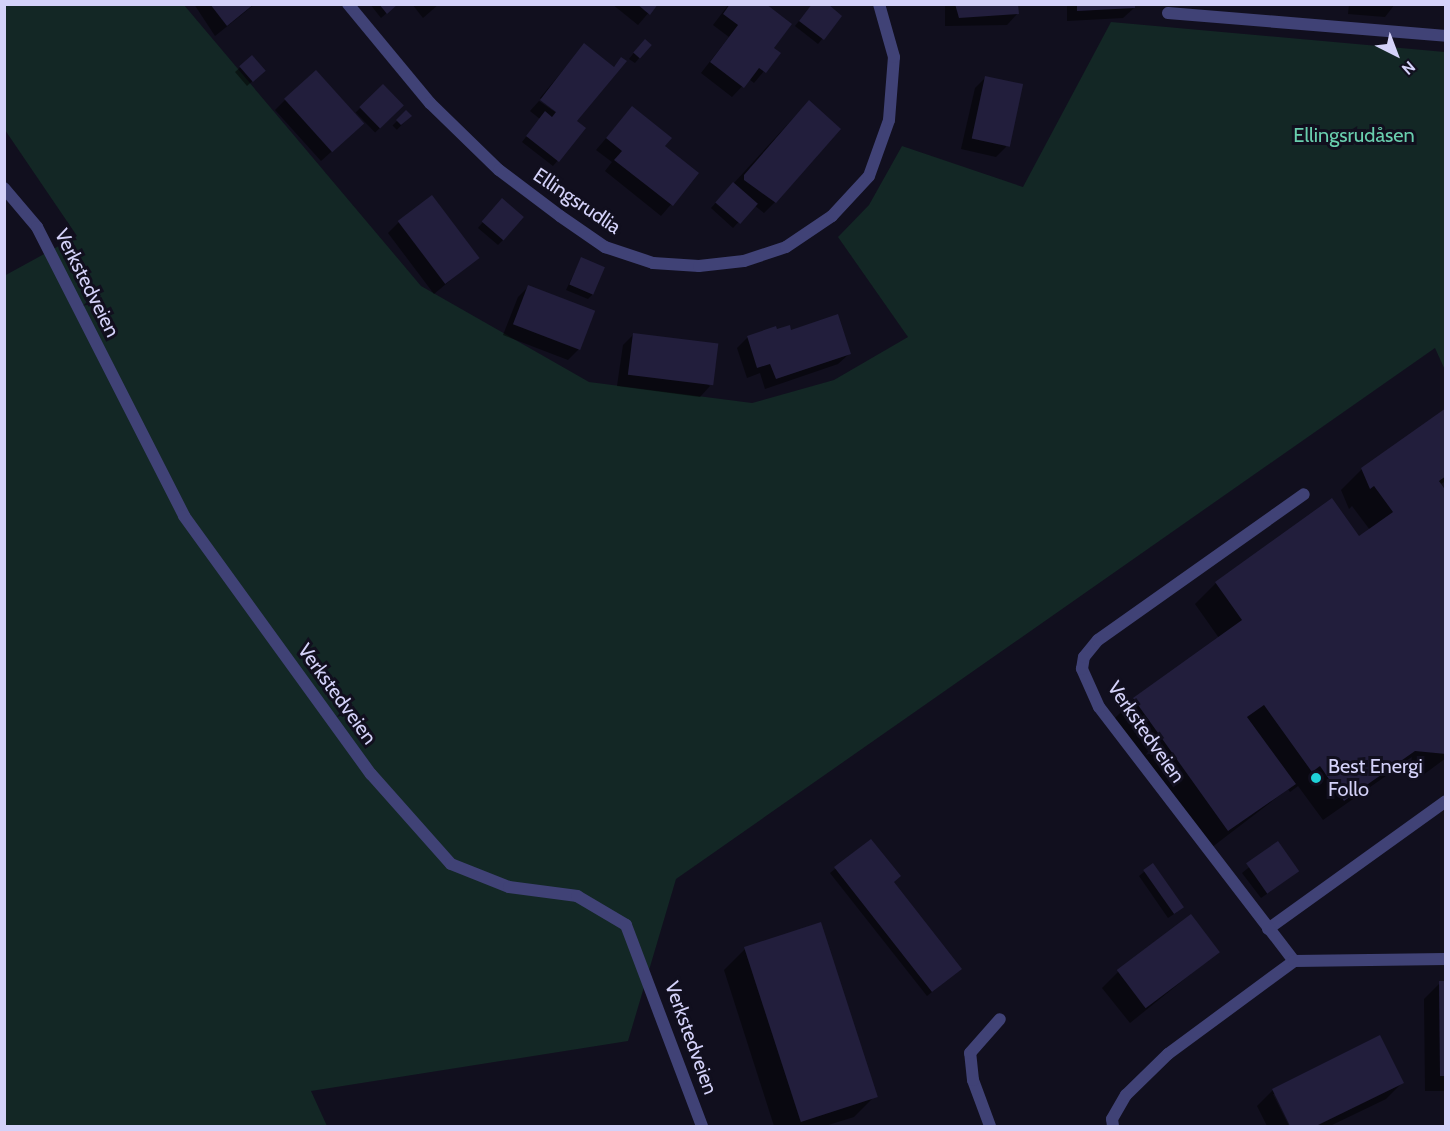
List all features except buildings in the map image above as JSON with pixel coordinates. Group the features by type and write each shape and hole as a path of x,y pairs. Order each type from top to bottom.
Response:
{"street":[{"name":"Ellingsrudlia","path":"348,4 430,103 499,170 560,216 605,247 653,263 699,266 744,261 786,247 832,216 869,176 889,120 894,57 879,4"},
{"path":"1168,13 1446,36"},
{"name":"Verkstedveien","path":"4,188 37,227 184,516 371,774 451,864 508,887 577,896 626,925 702,1126"},
{"name":"Verkstedveien","path":"1294,961 1099,706 1082,669 1084,657 1098,640 1304,494"},
{"path":"1268,928 1446,801"},
{"path":"1113,1126 1112,1119 1126,1095 1168,1054 1294,961 1446,959"},
{"path":"990,1126 974,1080 970,1053 1000,1019"}],"green space":[{"name":"Ellingsrudåsen","path":"5,5 184,5 421,286 589,382 752,403 834,380 908,337 838,237 869,205 902,146 1023,187 1111,22 1445,52 1445,370 1435,348 676,879 628,1041 311,1091 327,1126 5,1126 4,276 77,236 5,130"}],"place":[{"name":"Best Energi Follo","path":"1316,778"}]}
